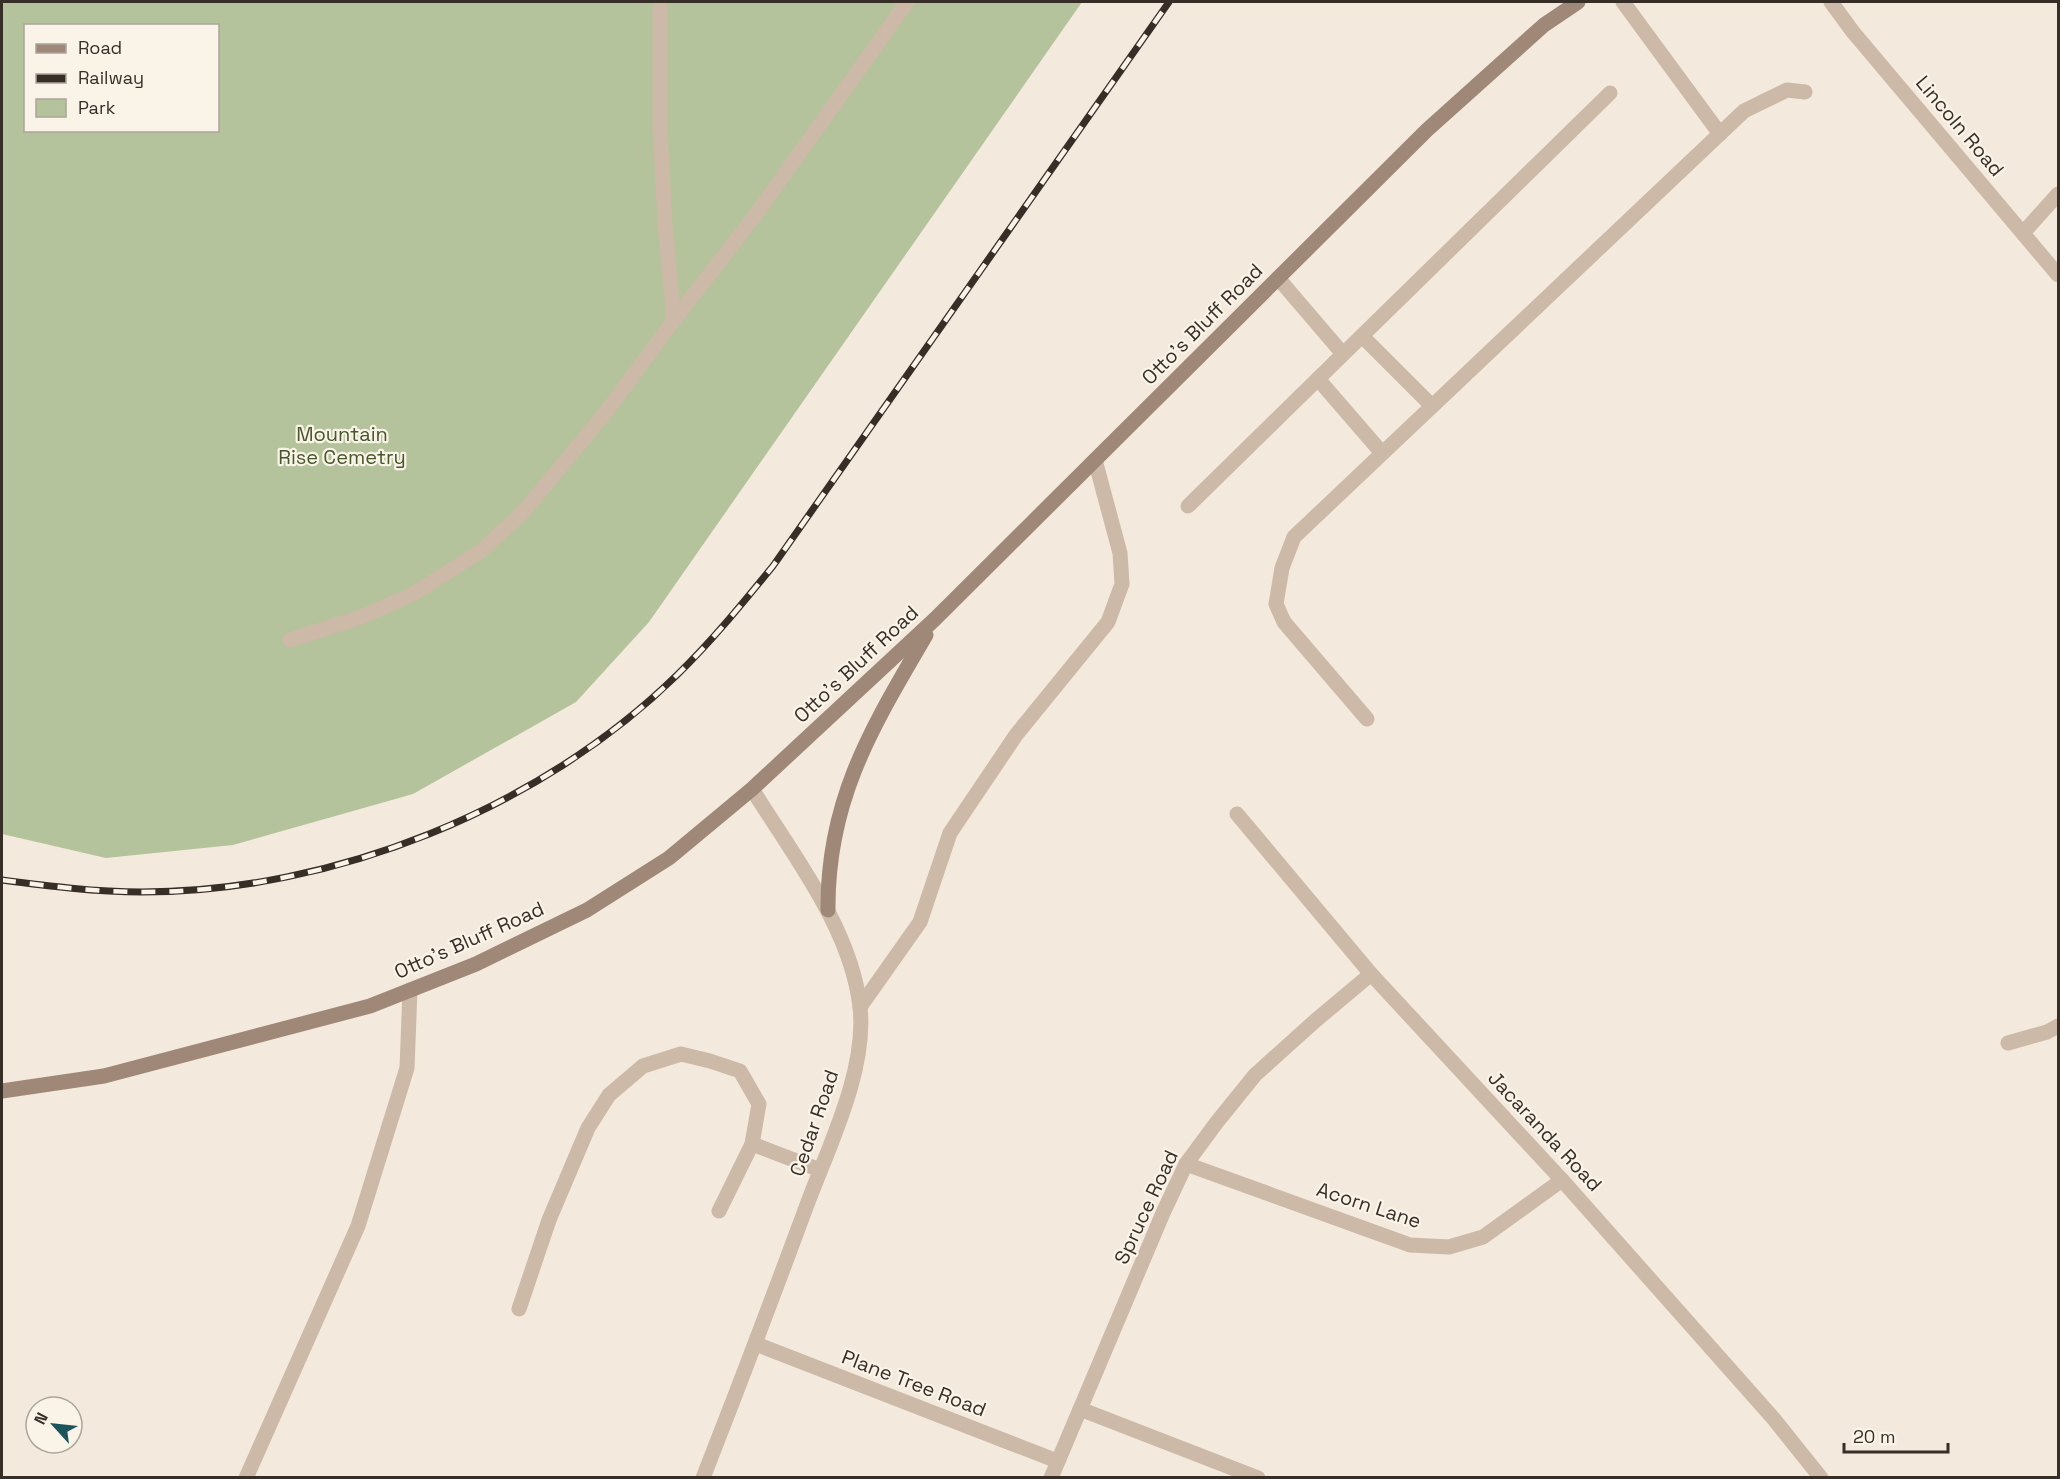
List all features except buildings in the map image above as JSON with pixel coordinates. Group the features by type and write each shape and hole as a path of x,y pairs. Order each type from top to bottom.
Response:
{"main road":[{"name":"Otto's Bluff Road","path":"2,1091 104,1076 370,1006 476,964 586,910 669,858 752,789 935,619 1426,130 1544,26 1578,2"},
{"path":"828,910 828,887 840,809 860,755 877,719 935,619"}],"street":[{"path":"660,2 660,128 665,224 674,320"},
{"path":"290,640 362,617 402,598 481,551 524,511 606,412 674,320 758,213 907,2"},
{"path":"1623,2 1720,134"},
{"name":"Lincoln Road","path":"1831,2 1853,32 2058,275"},
{"path":"1366,719 1284,622 1276,604 1282,568 1294,537 1744,111 1787,90 1805,92"},
{"path":"1188,506 1610,93"},
{"path":"2023,233 2058,194"},
{"path":"1278,279 1343,354"},
{"path":"1362,336 1432,406"},
{"path":"1318,379 1382,453"},
{"path":"860,1006 920,922 950,833 1016,735 1108,622 1122,584 1120,553 1095,460"},
{"name":"Cedar Road","path":"704,1478 851,1085 860,1037 860,1006 851,967 828,910 752,789"},
{"name":"Jacaranda Road","path":"1238,813 1371,974 1562,1180 1773,1418 1821,1478"},
{"name":"Spruce Road","path":"1051,1478 1186,1164 1255,1075 1371,974"},
{"path":"246,1478 358,1226 407,1068 410,990"},
{"path":"2008,1043 2047,1032 2058,1026"},
{"path":"519,1310 549,1220 588,1128 609,1095 644,1066 681,1054 710,1061 740,1071 759,1104 752,1144 719,1211"},
{"path":"752,1144 820,1170"},
{"name":"Acorn Lane","path":"1186,1164 1410,1245 1449,1247 1483,1237 1562,1180"},
{"name":"Plane Tree Road","path":"756,1344 1057,1461"},
{"path":"1080,1409 1258,1478"}],"green space":[{"name":"Mountain Rise Cemetry","path":"2,2 1082,2 649,622 576,702 413,794 233,845 106,858 2,834"}],"railway":[{"path":"2,880 124,892 214,888 287,877 359,859 430,834 498,803 562,765 623,723 690,662 773,566 1169,2"}]}
